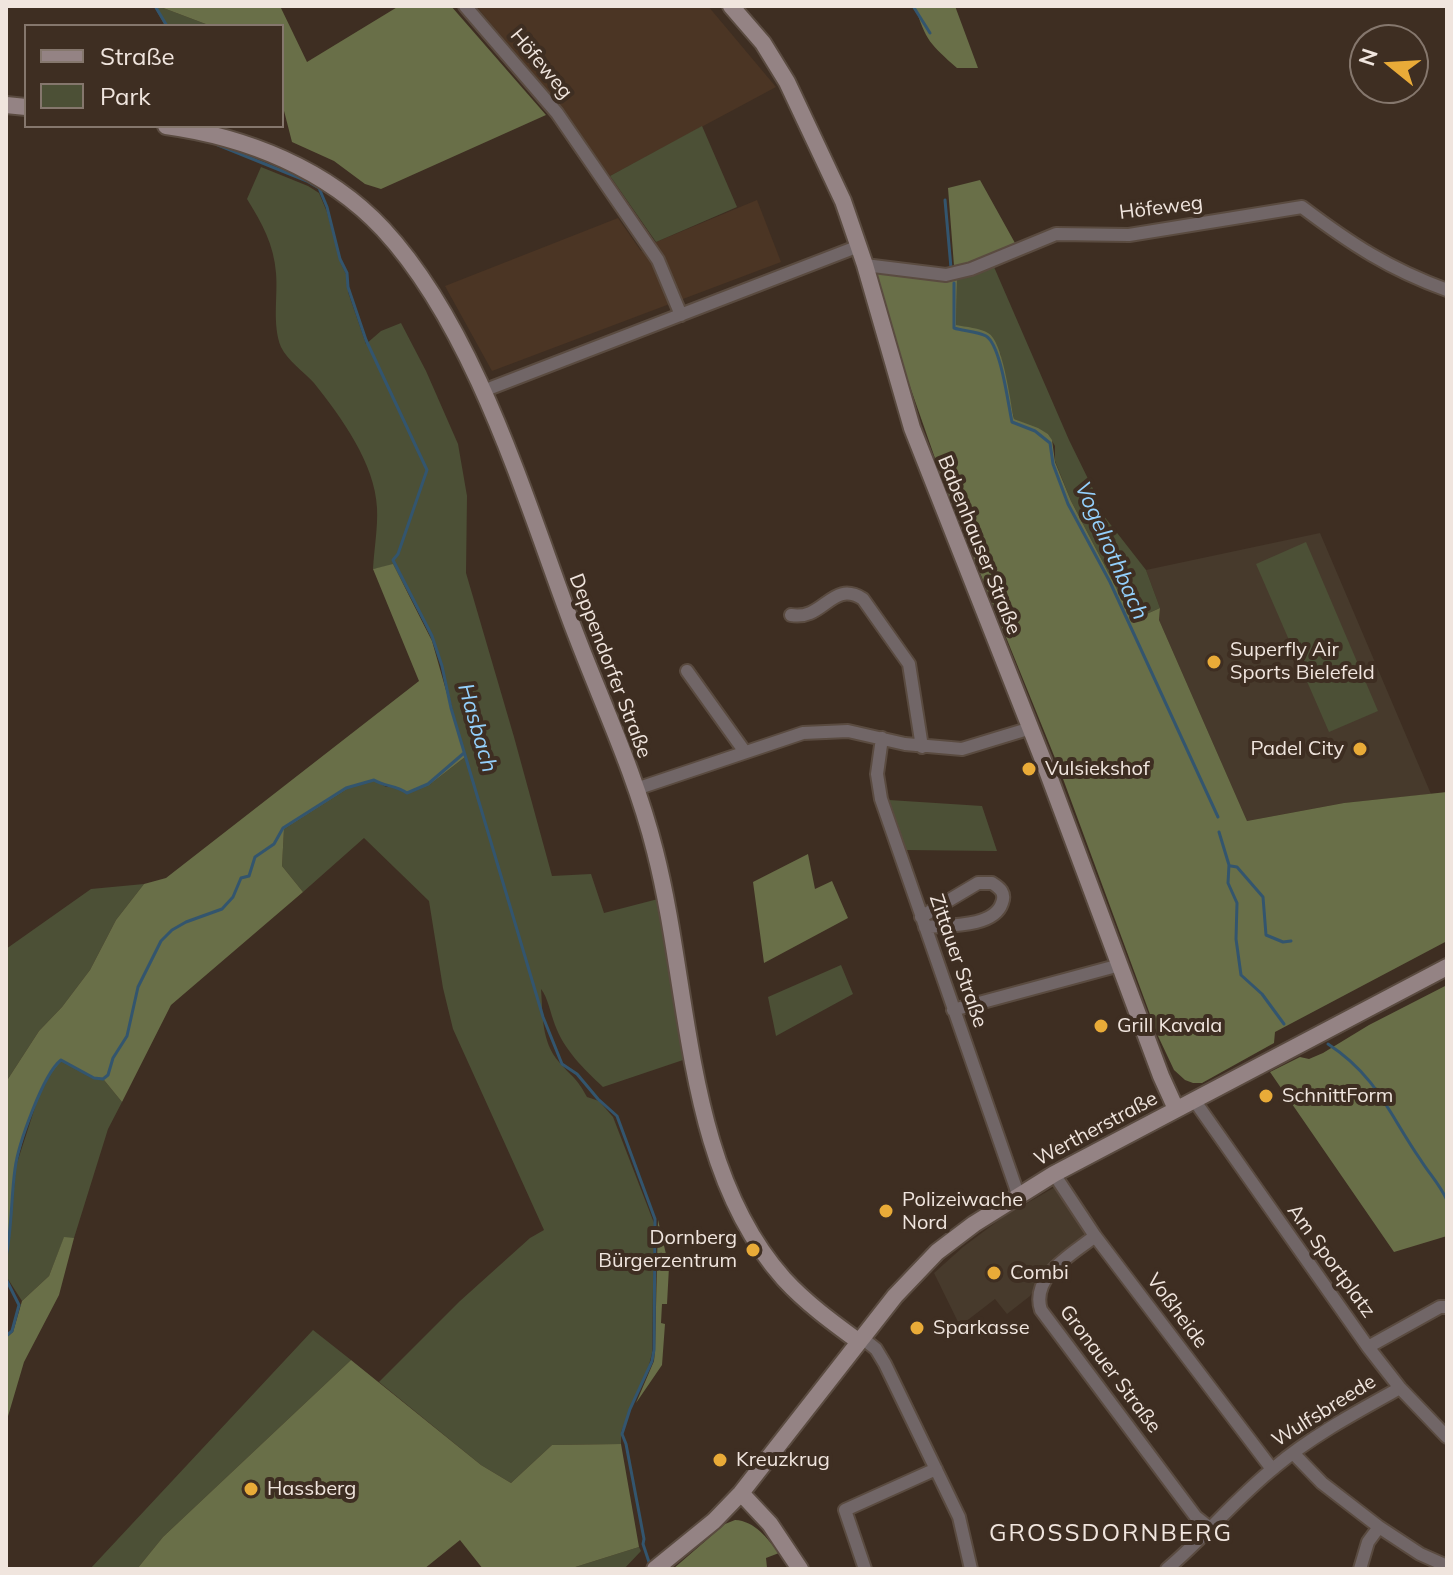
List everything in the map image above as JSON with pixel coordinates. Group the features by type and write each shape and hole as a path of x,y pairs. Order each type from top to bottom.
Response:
{"main road":[{"name":"Babenhauser Straße","path":"731,6 763,43 787,82 843,201 865,265 912,428 1031,728 1176,1109"},
{"name":"Deppendorfer Straße","path":"177,128 234,140 283,158 312,173 381,226 423,281 454,333 483,391 636,789 669,908 699,1088 724,1178 751,1233 782,1278 812,1306 860,1339"},
{"name":"Wertherstraße","path":"659,1566 714,1521 741,1493 860,1339 937,1252 1018,1194 1447,967"},
{"path":"741,1493 770,1524 800,1569"}],"street":[{"name":"Höfeweg","path":"465,6 557,113 658,260 681,315"},
{"name":"Höfeweg","path":"865,265 946,275 971,269 1056,234 1129,235 1302,207 1352,244 1406,275 1447,290"},
{"path":"483,391 859,246"},
{"path":"791,615 807,617 841,593 863,599 909,664 922,747"},
{"path":"687,671 745,752"},
{"path":"636,789 791,736 819,730 848,731 922,747 962,749 1031,728"},
{"name":"Zittauer Straße","path":"882,738 878,784 1018,1194"},
{"path":"978,883 992,883 1003,893 999,911 987,918 923,922 978,883"},
{"path":"953,1010 1120,965"},
{"name":"Am Sportplatz","path":"1194,1100 1368,1347 1400,1388 1447,1437"},
{"name":"Voßheide","path":"1054,1174 1095,1236 1272,1469"},
{"name":"Gronauer Straße","path":"1095,1236 1046,1276 1039,1296 1041,1310 1196,1517 1210,1528"},
{"path":"1368,1347 1440,1307 1447,1307"},
{"path":"860,1339 876,1349 885,1364 936,1469 959,1517 971,1569"},
{"name":"Wulfsbreede","path":"1167,1569 1272,1469 1323,1431 1400,1388"},
{"path":"1293,1453 1322,1483 1379,1527 1420,1554 1447,1566"},
{"path":"865,1569 845,1510 936,1469"},
{"path":"1360,1569 1368,1542 1379,1527"}],"shaded area":[{"path":"476,6 708,6 776,87 610,176 559,105"},
{"path":"757,200 781,262 492,371 445,286 618,218 641,251"},
{"path":"1320,533 1431,794 1344,803 1247,821 1159,620 1160,608 1146,570"},
{"path":"1055,1187 1084,1233 1083,1237 1049,1266 1030,1296 1007,1314 995,1299 960,1326 934,1273 1003,1217"}],"green space":[{"path":"154,6 206,24 164,24"},
{"path":"158,6 280,6 307,62 399,6 451,6 546,115 381,189 365,184 334,161 292,142 284,111 284,24 206,24"},
{"path":"915,6 955,6 978,68 957,68 941,53 926,35"},
{"path":"702,126 737,207 656,242 610,176"},
{"path":"261,167 319,193 348,278 348,292 366,344 381,331 401,323 458,444 467,496 466,573 552,876 591,874 604,913 658,899 686,1059 603,1087 569,1051 541,989 544,1027 553,1054 587,1097 599,1101 613,1117 654,1223 652,1353 649,1365 621,1432 621,1444 552,1445 511,1483 481,1465 379,1382 460,1301 530,1238 544,1230 453,1029 429,901 364,838 303,892 282,866 284,829 347,789 375,780 386,787 429,785 465,757 443,671 424,623 393,565 373,569 377,508 375,491 363,458 324,396 281,347 277,329 273,253 247,199"},
{"path":"980,180 1015,243 971,264 954,266 948,188"},
{"path":"994,267 1095,493 1100,511 1146,570 1160,608 1133,620 1071,501 1055,461 1055,446 1048,434 1014,419 1000,353 956,325 957,280"},
{"path":"882,271 912,278 957,280 956,325 981,330 993,338 1002,359 1014,419 1038,428 1052,440 1055,462 1071,501 1133,620 1160,608 1159,620 1247,821 1344,803 1447,792 1447,941 1275,1032 1274,1043 1202,1083 1185,1080 1174,1070 1158,1036 1059,768 944,484 907,378 877,274"},
{"path":"1306,542 1378,711 1329,732 1256,564"},
{"path":"393,564 432,641 465,757 429,785 408,793 375,780 347,789 284,829 282,866 303,892 171,1005 122,1102 104,1080 62,1061 55,1068 33,1111 18,1158 6,1257 6,1082 39,1031 90,970 116,920 144,884 166,878 419,681 373,569"},
{"path":"889,800 982,806 997,851 906,850"},
{"path":"808,854 815,889 832,881 848,918 764,963 753,882"},
{"path":"144,884 116,920 90,970 39,1031 6,1082 6,949 91,889"},
{"path":"841,965 853,994 776,1036 768,997"},
{"path":"1447,985 1447,1236 1394,1252 1270,1072 1300,1057 1309,1059 1323,1053 1369,1025"},
{"path":"62,1061 104,1080 122,1102 108,1129 74,1238 64,1238 49,1276 22,1301 6,1276 16,1166 38,1098 55,1066"},
{"path":"658,1220 669,1267 667,1304 662,1304 661,1323 665,1324 662,1365 636,1403 654,1361"},
{"path":"64,1237 74,1238 59,1295 24,1362 6,1423 6,1338 13,1332 22,1301 49,1276"},
{"path":"313,1330 351,1360 163,1537 137,1569 90,1569"},
{"path":"351,1360 481,1465 511,1483 552,1445 621,1444 639,1547 569,1569 483,1569 460,1540 424,1569 137,1569 163,1537"},
{"path":"735,1520 755,1527 779,1553 766,1558 767,1568 673,1569 725,1524"},
{"path":"639,1547 641,1551 624,1569 569,1569"}],"waterway":[{"name":"Hasbach","path":"155,6 166,24"},
{"name":"Vogelrothbach","path":"913,6 930,33"},
{"name":"Hasbach","path":"218,145 307,181 319,188 327,207 366,340 427,470 398,554 393,560 432,636 442,666 451,708 543,1017 562,1064 577,1074 617,1116 655,1219 654,1350 622,1434 643,1544 650,1565"},
{"name":"Vogelrothbach","path":"945,200 951,268"},
{"name":"Vogelrothbach","path":"954,283 954,328 986,336 1000,362 1012,422 1035,431 1050,443 1053,464 1068,504 1110,582 1218,817"},
{"path":"6,1257 17,1158 39,1094 61,1060 94,1078 103,1079 108,1075 113,1058 127,1036 138,987 161,941 186,922 222,909 233,897 241,878 249,876 255,857 274,844 283,828 346,788 374,780 407,793 428,784 464,753"},
{"name":"Vogelrothbach","path":"1219,832 1229,865 1228,883 1237,903 1236,939 1241,975 1262,994 1284,1024"},
{"name":"Vogelrothbach","path":"1231,866 1237,867 1263,897 1266,935 1283,942 1291,941"},
{"path":"1328,1044 1359,1069 1381,1097 1447,1200"},
{"path":"6,1279 19,1305 12,1331 6,1336"}],"place":[{"name":"Superfly Air Sports Bielefeld","path":"1214,662"},
{"name":"Padel City","path":"1360,749"},
{"name":"Vulsiekshof","path":"1029,769"},
{"name":"Grill Kavala","path":"1101,1026"},
{"name":"SchnittForm","path":"1266,1096"},
{"name":"Polizeiwache Nord","path":"886,1211"},
{"name":"Dornberg Bürgerzentrum","path":"753,1250"},
{"name":"Combi","path":"994,1273"},
{"name":"Sparkasse","path":"917,1328"},
{"name":"Kreuzkrug","path":"720,1460"},
{"name":"Hassberg","path":"251,1489"}],"district":[{"name":"GROSSDORNBERG","path":"1111,1534"}]}
